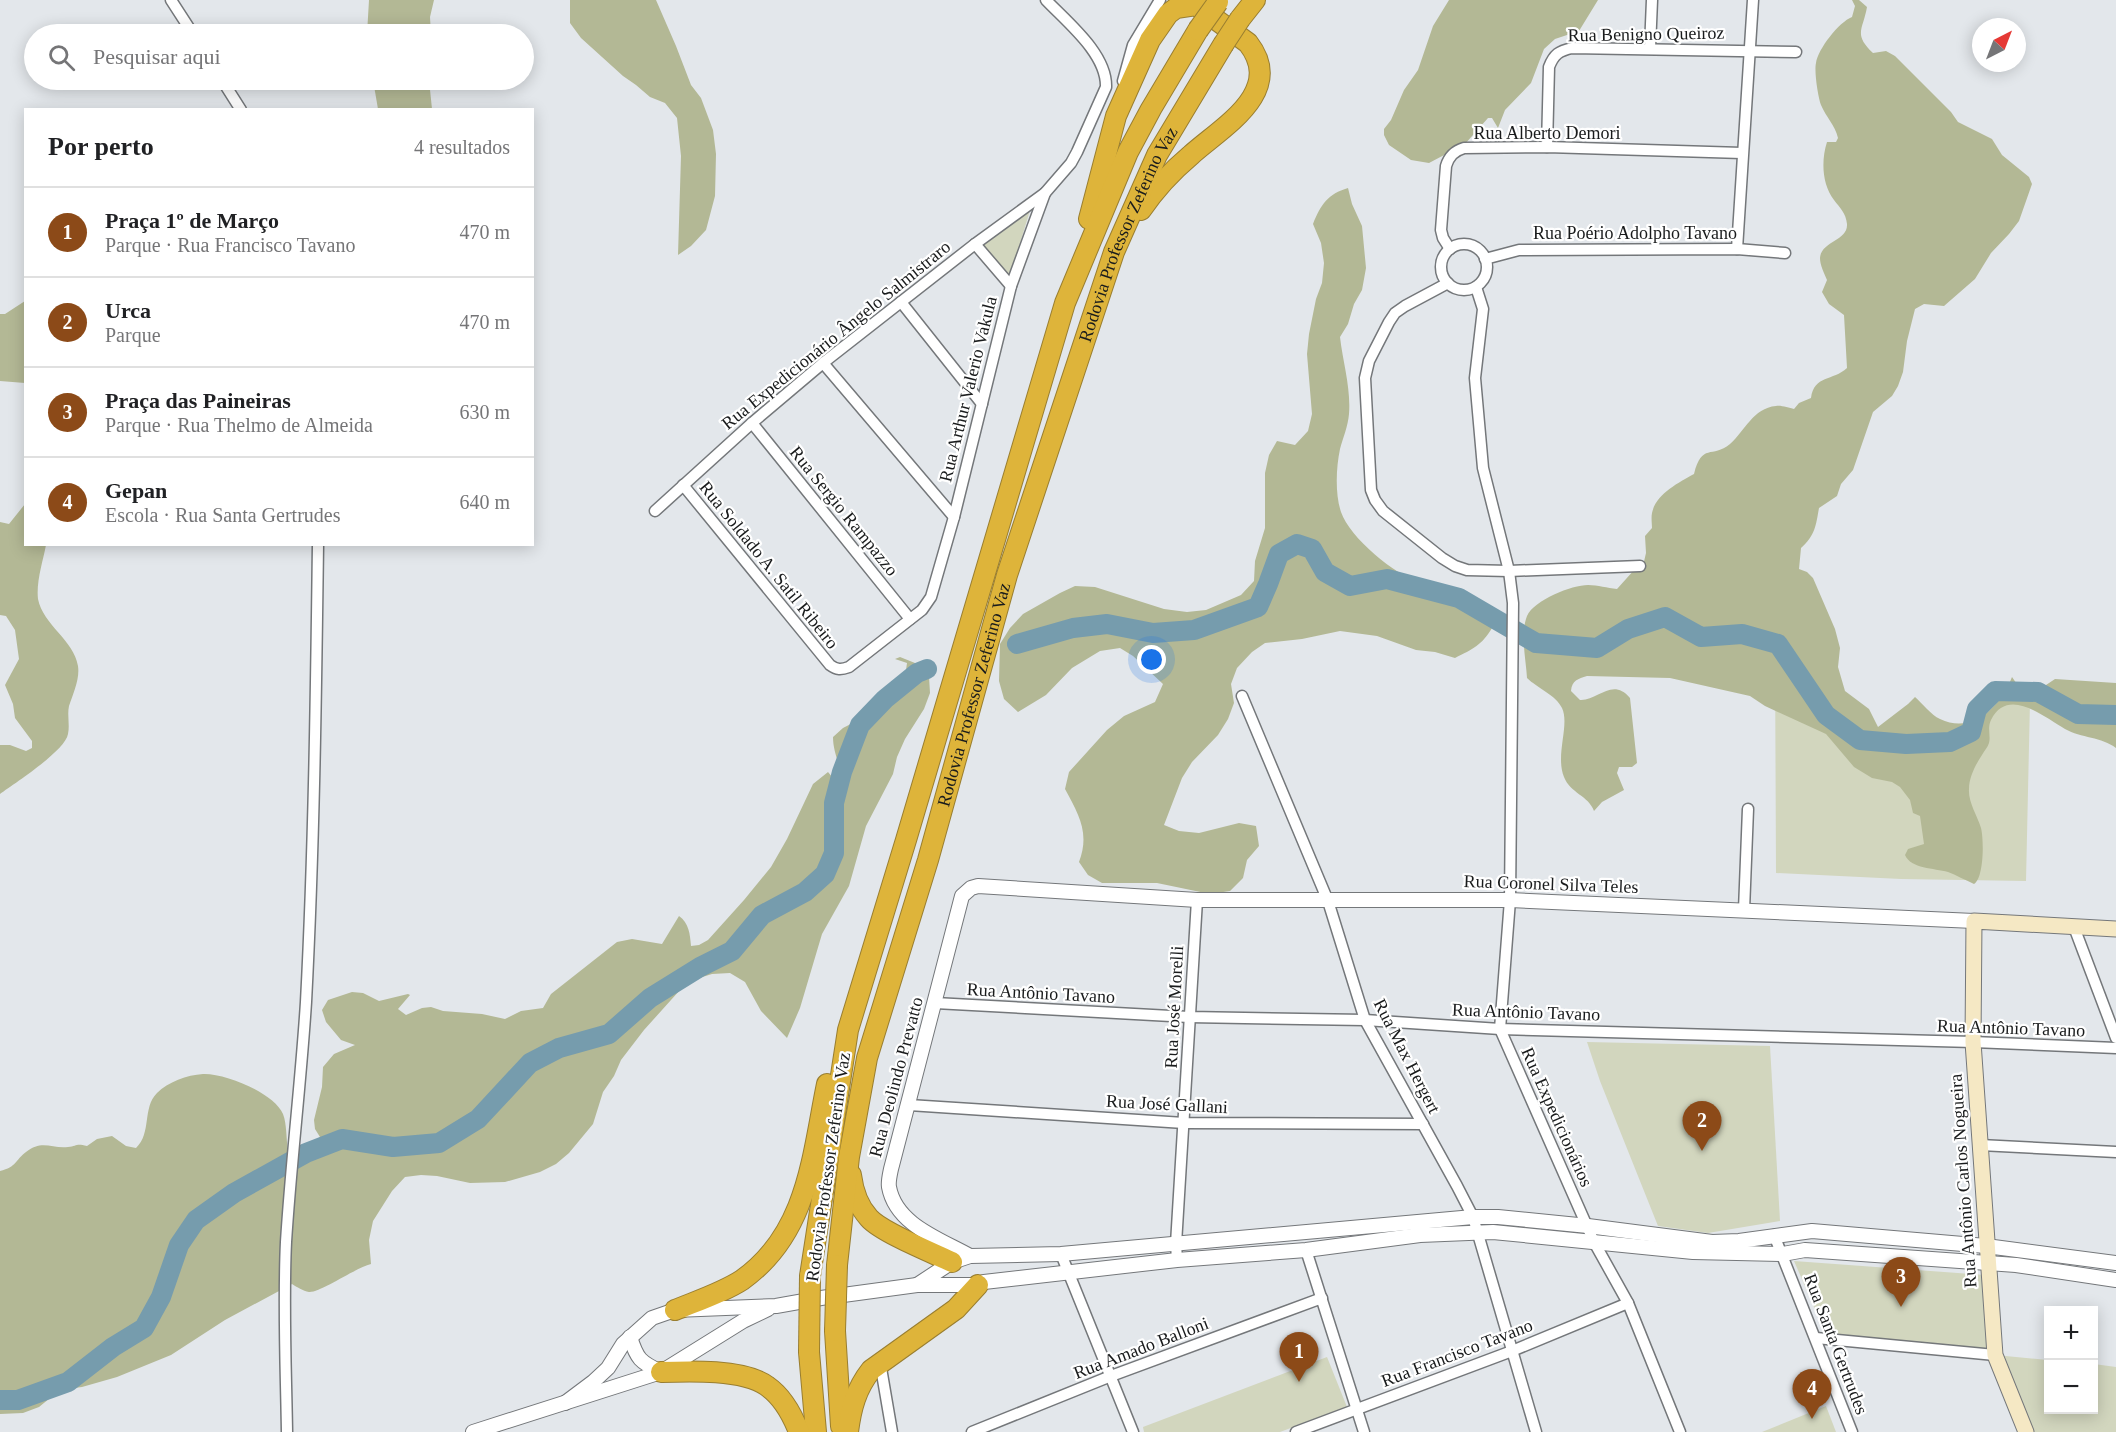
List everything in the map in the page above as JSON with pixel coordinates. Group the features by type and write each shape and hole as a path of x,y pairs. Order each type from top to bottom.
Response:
{"highway":[{"name":"Rodovia Professor Zeferino Vaz","path":"842,1432 835,1331 837,1265 849,1157 867,1058 928,860 1007,575 1114,252 1157,155 1223,45 1255,0"},
{"name":"Rodovia Professor Zeferino Vaz","path":"816,1432 809,1352 810,1276 848,1030 1065,303 1128,152 1198,30 1219,1"},
{"path":"1065,303 1116,116 1150,40 1168,14 1176,8 1194,2 1248,43 1254,51 1260,72 1258,85 1249,103 1228,126 1179,165 1152,194 1114,252"},
{"path":"675,1310 740,1281 762,1264 779,1244 805,1193 834,1050 848,1030"},
{"path":"849,1157 853,1187 860,1205 870,1220 918,1246 967,1258"},
{"path":"848,1432 855,1397 863,1381 880,1362 956,1309 975,1284"},
{"path":"840,1404 860,1367 876,1348 975,1284"},
{"path":"661,1372 703,1371 744,1377 766,1385 785,1403 799,1432"}],"main road":[{"name":"Rua Coronel Silva Teles","path":"1974,921 2116,929"},
{"name":"Rua Antônio Carlos Nogueira","path":"1974,921 1973,1042 1995,1355 2026,1432"}],"street":[{"path":"171,0 187,24"},
{"path":"1045,193 1071,163 1106,87 1106,76 1102,63 1046,0"},
{"path":"1116,116 1133,45 1160,0"},
{"path":"1650,48 1652,0"},
{"path":"1737,249 1753,0"},
{"name":"Rua Benigno Queiroz","path":"1547,147 1549,67 1553,57 1561,50 1650,48 1796,52"},
{"path":"228,90 240,108"},
{"name":"Rua Alberto Demori","path":"1450,249 1441,230 1446,166 1452,154 1464,148 1547,147 1742,153"},
{"name":"Rua Expedicionário Ângelo Salmistraro","path":"655,511 752,423 824,363 975,244 1045,193"},
{"name":"Rua Arthur Valerio Vakula","path":"910,619 931,597 954,517 1011,286 1045,193"},
{"path":"975,244 1011,286"},
{"path":"1460,245 1470,245 1479,250 1485,259 1486,272 1481,283 1467,290 1457,289 1448,283 1442,272 1443,259 1450,249 1460,245"},
{"name":"Rua Poério Adolpho Tavano","path":"1485,259 1519,250 1737,249 1785,253"},
{"path":"1448,283 1395,313 1368,361 1365,378 1371,490 1375,500 1383,511 1455,566 1467,570 1509,572 1640,566"},
{"name":"Rua Expedicionários","path":"1476,287 1483,309 1475,378 1483,468 1509,572 1514,603 1510,900 1500,1029 1594,1242 1628,1303 1680,1432"},
{"path":"901,302 982,405"},
{"path":"824,363 954,517"},
{"name":"Rua Sergio Rampazzo","path":"752,423 910,619"},
{"name":"Rua Soldado A. Satil Ribeiro","path":"683,485 830,665 836,669 842,670 849,667 910,619"},
{"path":"287,1432 286,1244 306,1002 315,731 318,546"},
{"name":"Rua Max Hergert","path":"1242,696 1328,900 1365,1020 1473,1217 1536,1432"},
{"path":"1744,910 1748,809"},
{"name":"Rua Coronel Silva Teles","path":"985,885 1197,900 1510,900 1974,921"},
{"name":"Rua Deolindo Prevatto","path":"967,1258 902,1215 888,1186 962,896 971,888 985,885"},
{"name":"Rua José Morelli","path":"1177,1260 1176,1244 1197,900"},
{"path":"2074,927 2116,1038"},
{"name":"Rua Antônio Tavano","path":"934,1003 1189,1017 1365,1020 1500,1029 2116,1048"},
{"name":"Rua José Gallani","path":"909,1105 1184,1123 1423,1124"},
{"path":"1980,1145 2116,1152"},
{"path":"917,1285 967,1258 1061,1254 1473,1217 1498,1217 1588,1226 1712,1242 1812,1231 1986,1246 2116,1263"},
{"path":"565,1402 608,1368 623,1344 652,1318 675,1310 776,1306 917,1285 975,1284 1068,1271 1306,1250 1420,1235 1493,1232 1694,1252 1783,1254 1805,1250 2016,1265 2116,1280"},
{"name":"Rua Santa Gertrudes","path":"1774,1235 1852,1432"},
{"path":"1306,1250 1364,1432"},
{"path":"1061,1254 1133,1432"},
{"path":"967,1258 986,1266 988,1274 975,1284"},
{"name":"Rua Amado Balloni","path":"972,1432 1111,1376 1322,1298"},
{"name":"Rua Francisco Tavano","path":"1296,1432 1512,1351 1628,1303"},
{"path":"472,1432 661,1372 743,1321 776,1306"},
{"path":"630,1337 636,1355 642,1363 661,1372"},
{"path":"1816,1338 1995,1355"},
{"path":"880,1362 892,1432"}],"green space":[{"path":"369,0 434,0 430,24 368,24"},
{"path":"570,0 656,0 691,85 701,98 713,130 716,154 715,196 706,230 691,246 678,255 681,156 677,118 665,103 650,97 581,38 570,23"},
{"path":"1449,0 1598,0 1579,31 1555,39 1544,49 1531,83 1505,110 1498,128 1492,118 1488,118 1465,144 1429,163 1411,160 1389,145 1384,129 1391,120 1404,90 1418,70 1433,26"},
{"path":"1852,0 1859,0 1867,7 1861,36 1867,47 1873,53 1886,51 1895,56 1951,112 1958,122 1992,139 2002,155 2029,177 2032,184 2019,221 1991,253 1975,279 1944,306 1924,304 1915,309 1907,341 1903,372 1898,386 1892,396 1873,412 1853,470 1841,484 1837,496 1819,508 1812,535 1801,548 1799,569 1807,572 1813,578 1835,629 1840,648 1838,667 1845,691 1869,709 1878,727 1915,697 1940,719 1952,723 1974,720 1984,715 2001,698 2012,677 2021,690 2028,694 2034,693 2055,679 2116,683 2116,748 2071,732 2027,707 2007,705 1998,710 1989,726 1989,743 1975,767 1969,784 1970,799 1981,828 1983,841 1980,874 1974,884 1948,872 1924,867 1908,860 1905,855 1908,849 1924,844 1920,816 1913,813 1910,800 1900,787 1892,782 1872,778 1854,767 1826,734 1765,706 1750,696 1670,678 1587,676 1574,682 1571,691 1580,700 1611,690 1623,692 1630,698 1637,763 1632,767 1619,767 1617,773 1624,790 1602,802 1594,811 1592,806 1571,787 1564,777 1561,759 1564,723 1562,708 1555,699 1527,678 1524,647 1525,623 1527,616 1537,604 1554,594 1581,586 1595,585 1617,589 1635,569 1642,570 1646,553 1645,536 1652,528 1654,506 1675,485 1694,474 1704,454 1718,451 1730,444 1761,411 1778,406 1794,409 1799,403 1811,398 1816,385 1847,368 1844,315 1829,304 1822,292 1827,280 1821,263 1821,252 1843,234 1847,224 1825,180 1823,164 1827,142 1836,142 1838,138 1821,105 1816,67 1818,57 1830,37 1841,24 1852,17 1855,6"},
{"path":"375,90 430,90 432,108 378,108"},
{"path":"1348,188 1362,226 1366,268 1362,290 1340,337 1349,404 1347,427 1340,449 1337,473 1341,512 1363,544 1387,564 1410,579 1421,583 1452,587 1467,593 1480,606 1492,628 1485,639 1455,658 1435,652 1416,650 1377,636 1340,631 1302,639 1265,643 1252,652 1237,668 1231,684 1234,703 1228,719 1218,735 1192,762 1182,778 1164,825 1179,831 1199,833 1239,823 1256,826 1259,846 1247,860 1243,878 1230,891 1210,894 1157,883 1102,883 1088,875 1079,862 1083,833 1078,816 1065,789 1069,772 1107,730 1124,716 1155,702 1163,684 1133,656 1120,648 1100,651 1072,668 1046,695 1018,712 1004,699 999,681 1000,644 1023,614 1075,586 1095,587 1164,609 1187,612 1206,610 1241,595 1254,581 1255,561 1265,528 1265,473 1269,455 1277,441 1295,445 1308,431 1312,414 1307,354 1324,263 1321,243 1313,224 1326,201 1335,193"},
{"path":"1031,207 1009,280 980,245"},
{"path":"24,302 24,383 0,381 0,314 5,314"},
{"path":"24,505 24,546 46,546 39,579 38,599 46,617 71,648 78,666 78,676 69,706 69,731 65,741 38,766 0,794 0,745 10,745 26,751 32,748 32,741 15,718 13,704 5,685 19,659 15,630 6,616 0,615 0,522 9,524"},
{"path":"1775,650 1857,744 1975,737 1983,713 1996,696 2030,701 2026,881 1901,879 1776,873"},
{"path":"900,657 915,663 929,676 930,693 924,709 905,739 893,774 866,826 849,886 822,934 800,1008 787,1038 761,1011 745,982 730,973 712,974 696,979 680,990 621,1060 603,1092 593,1124 569,1153 556,1164 540,1172 505,1182 470,1183 421,1175 405,1177 392,1191 373,1221 369,1240 371,1264 314,1291 309,1292 292,1284 225,1320 171,1355 117,1377 82,1387 60,1390 39,1407 23,1413 0,1414 0,1171 13,1165 32,1148 42,1145 87,1146 97,1139 112,1136 126,1146 136,1148 144,1135 152,1099 157,1093 178,1080 203,1074 236,1081 270,1099 283,1114 288,1150 292,1155 296,1154 320,1137 315,1129 314,1120 322,1087 323,1067 334,1054 355,1045 341,1040 326,1022 322,1010 328,1000 352,992 363,993 379,1001 408,994 410,995 398,1009 406,1015 431,1007 443,1011 482,1014 505,1019 521,1011 543,1008 551,994 617,942 632,939 662,944 679,916 687,925 691,946 708,940 771,867 813,784 828,772 837,783 842,784 833,737 843,728 868,715 906,670 907,663 895,659"},
{"path":"1587,1042 1770,1046 1780,1221 1708,1233 1658,1226 1600,1081"},
{"path":"1794,1261 1985,1275 1992,1352 1828,1339"},
{"path":"1995,1355 2044,1360 2044,1414 2098,1414 2098,1365 2116,1367 2116,1432 2026,1432"},
{"path":"1327,1357 1347,1407 1280,1432 1144,1432 1143,1427"},
{"path":"1826,1406 1836,1432 1762,1432"}],"waterway":[{"path":"1017,644 1073,628 1107,624 1153,633 1194,630 1258,607 1279,554 1297,544 1312,549 1325,572 1350,586 1387,579 1459,598 1536,643 1597,648 1628,629 1665,617 1701,637 1742,634 1778,644 1826,715 1860,740 1906,744 1950,742 1971,732 1977,709 1995,691 2038,692 2078,714 2116,715"},
{"path":"0,1400 18,1400 68,1382 113,1347 144,1328 161,1297 179,1245 196,1220 234,1193 306,1153 342,1139 393,1147 439,1143 478,1119 530,1063 559,1048 609,1034 650,998 700,967 732,951 762,915 805,892 825,874 834,853 834,803 842,772 860,725 885,699 917,673 927,669"}],"place":[{"name":"Urca","path":"1702,1151"},
{"name":"Praça das Paineiras","path":"1901,1307"},
{"name":"Praça 1º de Março","path":"1299,1382"},
{"name":"Gepan","path":"1812,1419"}]}
